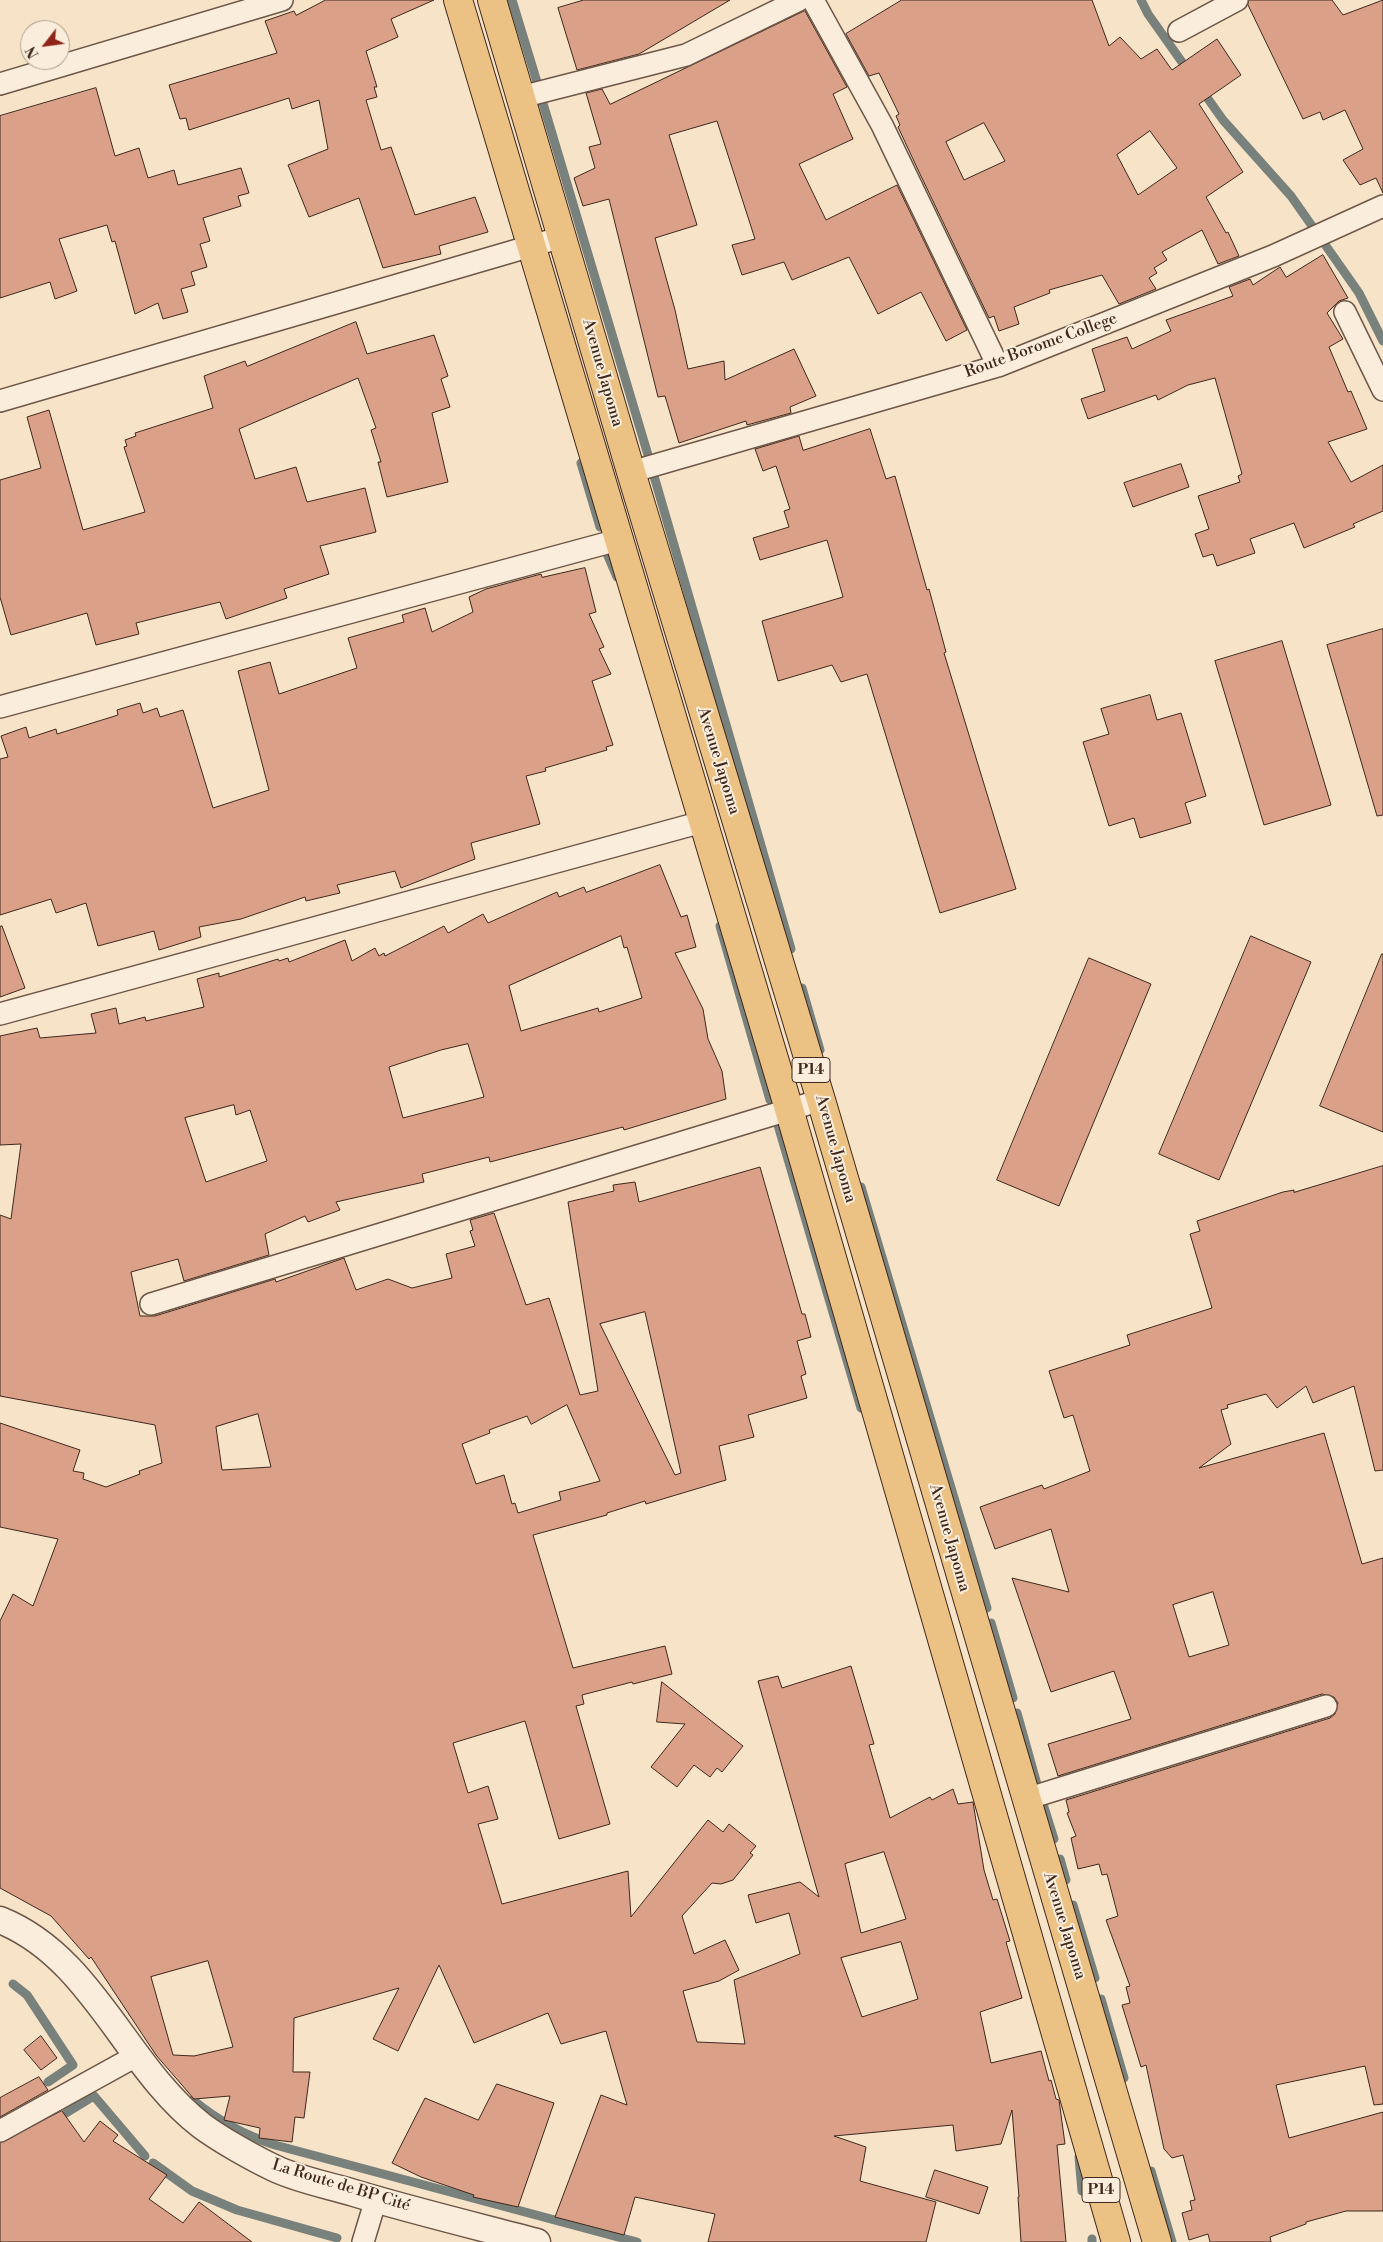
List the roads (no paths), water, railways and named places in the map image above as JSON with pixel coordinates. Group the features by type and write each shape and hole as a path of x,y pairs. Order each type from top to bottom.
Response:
{"main road":[{"name":"Avenue Japoma","path":"458,0 789,1109 1116,2242"},
{"name":"Avenue Japoma","path":"492,0 631,472 821,1100 1157,2242"}],"street":[{"path":"0,84 282,0"},
{"path":"521,97 686,54 799,0"},
{"path":"813,0 882,125 998,366"},
{"path":"1179,32 1237,0"},
{"name":"Route Borome College","path":"631,472 998,366 1273,256 1383,206"},
{"path":"0,401 562,237"},
{"path":"1345,312 1383,390"},
{"path":"0,707 618,540"},
{"path":"0,1014 702,822"},
{"path":"151,1304 821,1100"},
{"path":"1026,1799 1326,1706"},
{"name":"La Route de BP Cité","path":"0,1920 24,1932 50,1952 77,1978 136,2056 174,2100 203,2126 275,2169 376,2199 537,2242"},
{"path":"0,2131 136,2056"},
{"path":"363,2242 376,2199"}],"waterway":[{"path":"512,0 537,82"},
{"path":"1141,0 1148,14 1189,72"},
{"path":"1201,89 1223,120 1291,196 1359,293 1383,341"},
{"path":"542,100 648,455"},
{"path":"581,463 600,527"},
{"path":"654,476 791,949"},
{"path":"608,556 617,577"},
{"path":"720,926 770,1100"},
{"path":"802,988 820,1050"},
{"path":"778,1125 861,1408"},
{"path":"861,1187 987,1608"},
{"path":"991,1623 1013,1698"},
{"path":"1017,1713 1038,1788"},
{"path":"1044,1807 1054,1839"},
{"path":"1060,1859 1066,1880"},
{"path":"1073,1905 1095,1978"},
{"path":"13,1984 27,1995 73,2065 48,2082"},
{"path":"1101,1999 1124,2078"},
{"path":"66,2113 94,2096 145,2156"},
{"path":"193,2100 232,2127 275,2145 637,2242"},
{"path":"1079,2157 1082,2191"},
{"path":"153,2163 192,2191 237,2210 337,2238"},
{"path":"1151,2171 1172,2242"}]}
